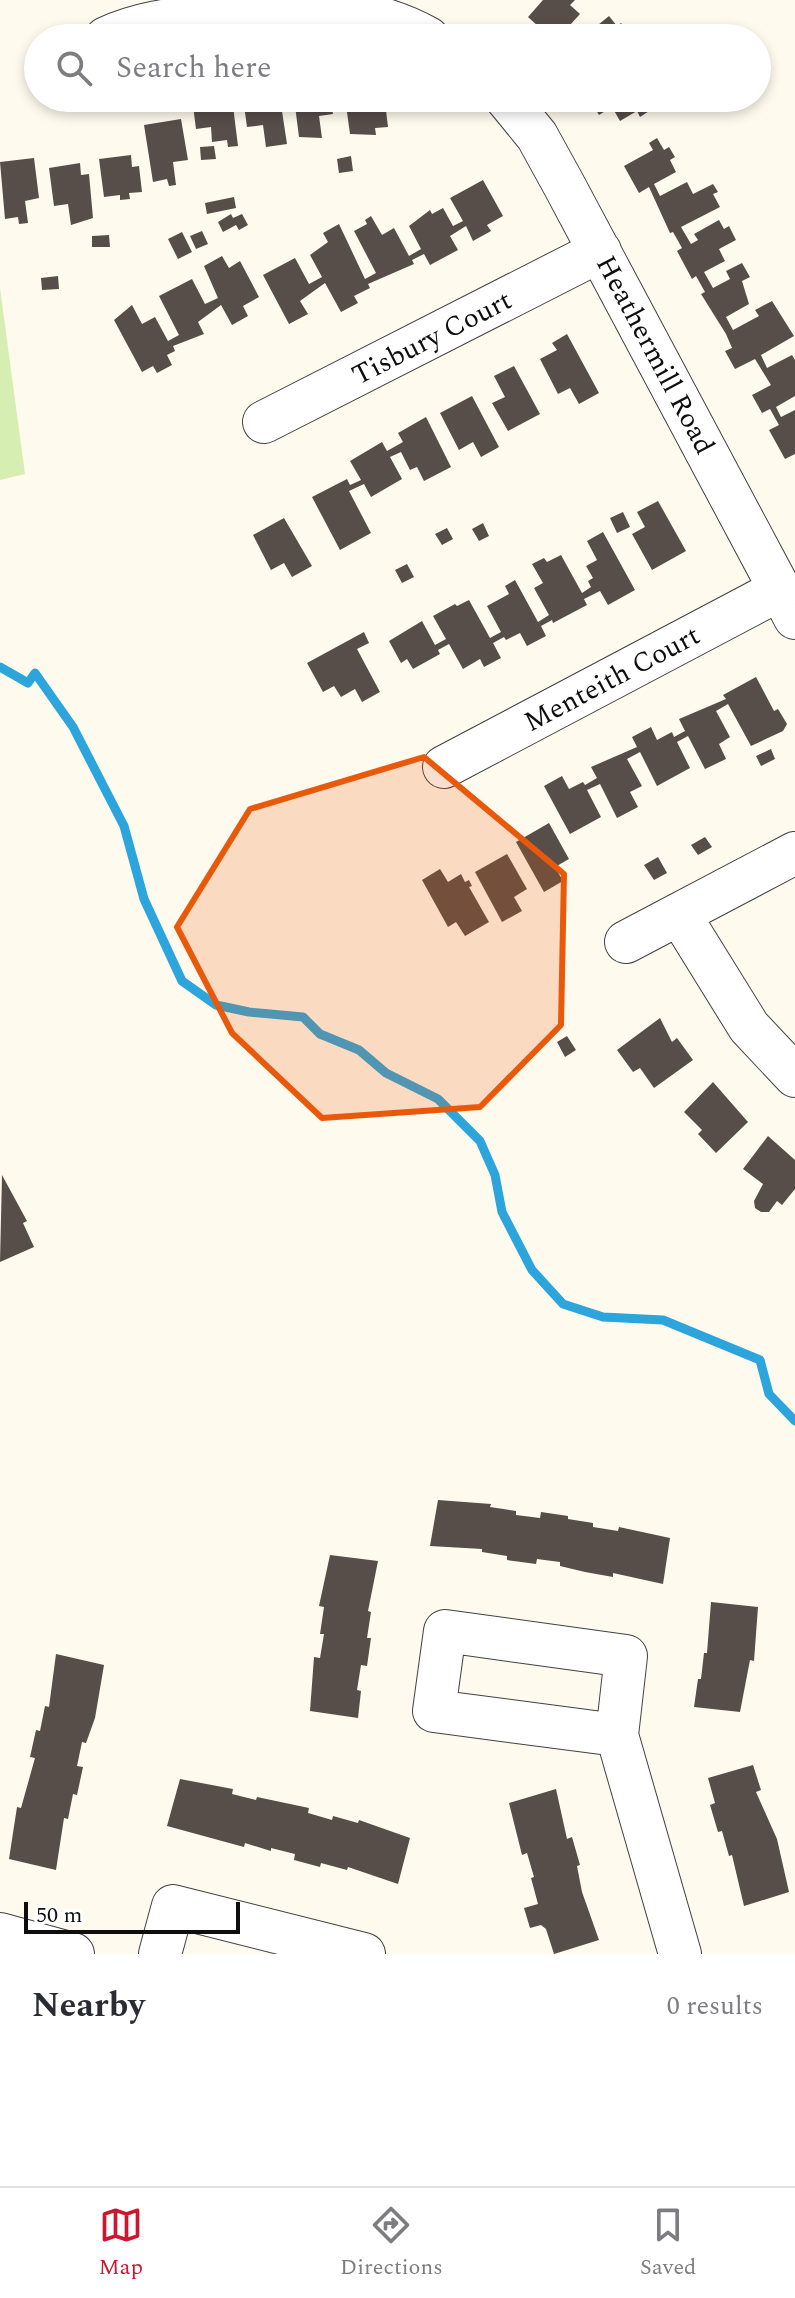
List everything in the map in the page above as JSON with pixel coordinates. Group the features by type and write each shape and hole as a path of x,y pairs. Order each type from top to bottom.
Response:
{"street":[{"path":"136,24 287,5 346,9 395,24"},
{"name":"Heathermill Road","path":"517,112 537,136 787,604"},
{"name":"Tisbury Court","path":"264,422 600,251"},
{"name":"Menteith Court","path":"444,767 787,604"},
{"path":"626,942 795,853"},
{"path":"679,914 749,1027 795,1076"},
{"path":"617,1735 434,1711 445,1631 626,1656 617,1735 680,1954"},
{"path":"160,1954 173,1906 364,1954"},
{"path":"0,1934 73,1954"}],"highlighted area":[{"path":"424,757 564,874 561,1025 480,1107 322,1118 232,1033 177,927 250,809"}],"green space":[{"path":"0,288 25,474 0,480"}],"building":[{"path":"543,0 575,0 570,5 580,14 571,24 536,24 528,17"},
{"path":"609,16 615,24 599,24"},
{"path":"194,112 234,112 238,146 228,147 227,140 212,142 211,127 196,129"},
{"path":"245,112 282,112 287,144 266,147 263,125 247,127"},
{"path":"296,112 333,112 319,116 322,138 299,137"},
{"path":"347,112 386,112 388,127 375,128 376,135 350,134"},
{"path":"615,112 635,112 620,121"},
{"path":"181,119 188,160 173,162 176,185 169,186 167,179 153,182 144,125"},
{"path":"657,138 664,150 669,147 675,157 670,160 676,172 654,184 660,196 687,182 693,194 713,184 718,192 713,194 720,207 681,227 691,244 698,240 694,234 719,220 724,229 729,226 736,240 719,249 725,261 704,272 713,288 730,279 726,271 742,263 750,277 742,281 749,304 726,317 733,330 759,316 755,310 772,301 794,336 761,355 767,368 792,355 795,360 795,396 776,407 781,417 795,410 795,454 785,459 769,430 779,425 770,409 762,413 752,395 771,385 755,359 735,369 725,351 732,348 726,334 701,294 705,292 696,276 692,279 677,251 682,248 673,232 670,233 649,187 639,193 624,166 653,150 649,143"},
{"path":"214,146 216,159 201,160 200,147"},
{"path":"131,155 132,167 139,166 142,192 129,193 130,199 120,200 120,195 104,197 99,159"},
{"path":"351,156 353,171 339,173 337,159"},
{"path":"34,158 39,198 25,201 28,223 19,224 18,217 5,219 0,162"},
{"path":"80,163 81,175 89,174 93,218 71,225 68,204 54,206 49,168"},
{"path":"483,180 503,216 487,225 491,231 473,241 466,226 450,236 458,250 430,265 424,254 412,260 414,264 368,284 370,288 354,296 358,303 341,312 325,283 300,301 308,314 289,324 263,275 295,258 309,284 322,277 310,255 328,242 323,233 339,224 365,279 376,273 354,231 367,224 365,220 371,216 382,235 394,228 409,256 421,249 409,226 430,210 432,214 443,208 453,226 463,221 450,198"},
{"path":"234,197 236,208 207,214 205,203"},
{"path":"231,214 233,218 242,214 248,225 239,230 236,225 223,232 218,222"},
{"path":"202,231 208,244 196,249 190,236"},
{"path":"182,232 192,252 178,259 168,239"},
{"path":"109,235 110,247 92,247 92,236"},
{"path":"222,256 229,268 240,261 259,297 243,306 248,316 232,325 221,305 198,322 204,334 173,346 175,351 167,355 172,365 157,373 153,366 142,372 114,320 132,305 142,324 155,317 168,341 179,335 159,296 192,279 205,304 218,298 204,266"},
{"path":"58,276 59,289 42,290 41,278"},
{"path":"567,334 599,393 579,404 570,388 558,394 540,359 557,350 552,343"},
{"path":"514,366 540,414 508,431 492,403 505,397 494,376"},
{"path":"472,396 499,447 481,457 473,442 459,450 440,413"},
{"path":"426,417 451,467 424,481 417,467 410,470 401,452 390,457 402,479 371,497 364,484 349,491 371,533 340,550 312,497 347,479 350,485 361,480 350,461 382,442 387,451 403,442 398,433"},
{"path":"658,501 686,551 652,570 632,534 645,527 637,512"},
{"path":"623,512 630,527 617,533 610,518"},
{"path":"284,518 312,566 292,577 284,563 271,570 253,535"},
{"path":"483,523 489,536 479,541 472,529"},
{"path":"447,528 453,539 442,545 435,534"},
{"path":"603,532 635,590 608,605 600,591 584,599 587,605 541,626 546,636 527,646 520,633 506,640 504,637 493,643 501,658 484,667 480,659 463,669 449,644 438,650 440,654 413,669 407,659 401,663 389,641 422,621 435,645 446,639 433,616 455,604 457,606 469,600 490,638 501,632 487,606 509,594 505,586 515,580 538,622 549,615 534,588 543,583 532,564 544,558 547,562 561,555 582,593 591,587 588,581 593,578 586,566 597,560 587,541"},
{"path":"407,564 414,577 402,583 395,570"},
{"path":"364,632 369,643 357,649 380,692 362,702 355,689 341,697 334,686 323,692 307,663"},
{"path":"756,677 774,711 778,709 787,724 783,731 751,746 728,704 716,711 730,737 719,744 726,759 705,769 688,736 677,742 690,768 657,786 640,752 627,759 642,786 630,792 638,807 617,818 600,784 587,790 601,817 570,834 544,786 562,776 569,789 583,782 585,785 597,778 591,767 637,747 632,737 651,727 657,740 672,732 674,737 685,731 679,719 726,699 723,695"},
{"path":"771,749 775,759 761,766 756,756"},
{"path":"549,823 569,859 555,867 563,881 544,892 516,842"},
{"path":"705,837 712,847 698,855 691,845"},
{"path":"507,854 527,889 514,897 522,911 502,922 475,872"},
{"path":"658,857 667,873 654,880 644,865"},
{"path":"440,869 448,882 461,874 465,882 469,880 472,886 469,887 489,922 465,936 456,922 448,927 422,880"},
{"path":"660,1018 672,1042 677,1038 693,1060 654,1088 640,1068 633,1072 617,1050"},
{"path":"567,1036 576,1050 565,1057 557,1042"},
{"path":"713,1082 748,1122 716,1153 698,1134 702,1130 684,1112"},
{"path":"768,1136 795,1160 795,1189 782,1205 777,1201 769,1212 761,1212 755,1208 754,1201 763,1184 743,1169"},
{"path":"2,1175 27,1221 23,1223 34,1247 0,1262"},
{"path":"438,1500 491,1504 490,1507 516,1511 516,1515 540,1518 541,1512 568,1516 568,1519 593,1523 593,1527 618,1531 619,1527 670,1538 663,1584 613,1573 613,1577 585,1572 560,1566 560,1562 537,1559 536,1564 507,1560 507,1556 482,1552 482,1549 430,1546"},
{"path":"330,1555 378,1561 368,1611 371,1612 367,1638 371,1638 367,1666 361,1665 357,1690 361,1691 358,1718 310,1711 314,1657 320,1658 324,1634 320,1634 324,1607 319,1606"},
{"path":"711,1602 758,1607 754,1661 750,1660 740,1712 694,1707 704,1653 707,1653"},
{"path":"56,1654 104,1665 95,1718 86,1743 82,1742 77,1766 83,1767 77,1795 73,1794 68,1819 64,1818 56,1870 9,1859 17,1807 21,1808 35,1758 30,1757 36,1730 40,1731 45,1706 49,1707"},
{"path":"753,1765 761,1790 756,1792 777,1839 789,1892 744,1906 732,1855 729,1856 722,1831 718,1832 710,1805 715,1803 708,1778"},
{"path":"180,1779 233,1789 232,1794 256,1800 257,1797 309,1808 308,1813 332,1820 333,1816 358,1823 359,1820 410,1838 398,1884 348,1867 347,1870 321,1863 320,1867 294,1860 295,1854 245,1843 244,1847 167,1826"},
{"path":"556,1789 567,1839 572,1837 580,1865 577,1866 582,1892 599,1940 554,1954 546,1929 541,1925 530,1928 524,1908 538,1904 531,1878 534,1877 527,1853 522,1855 509,1803"}],"waterway":[{"path":"0,667 28,683 35,673 73,727 124,826 144,899 182,981 216,1005 249,1012 303,1017 320,1034 359,1050 386,1073 438,1099 480,1141 495,1175 502,1212 532,1270 563,1304 603,1317 663,1320 760,1360 769,1394 795,1421"}]}
